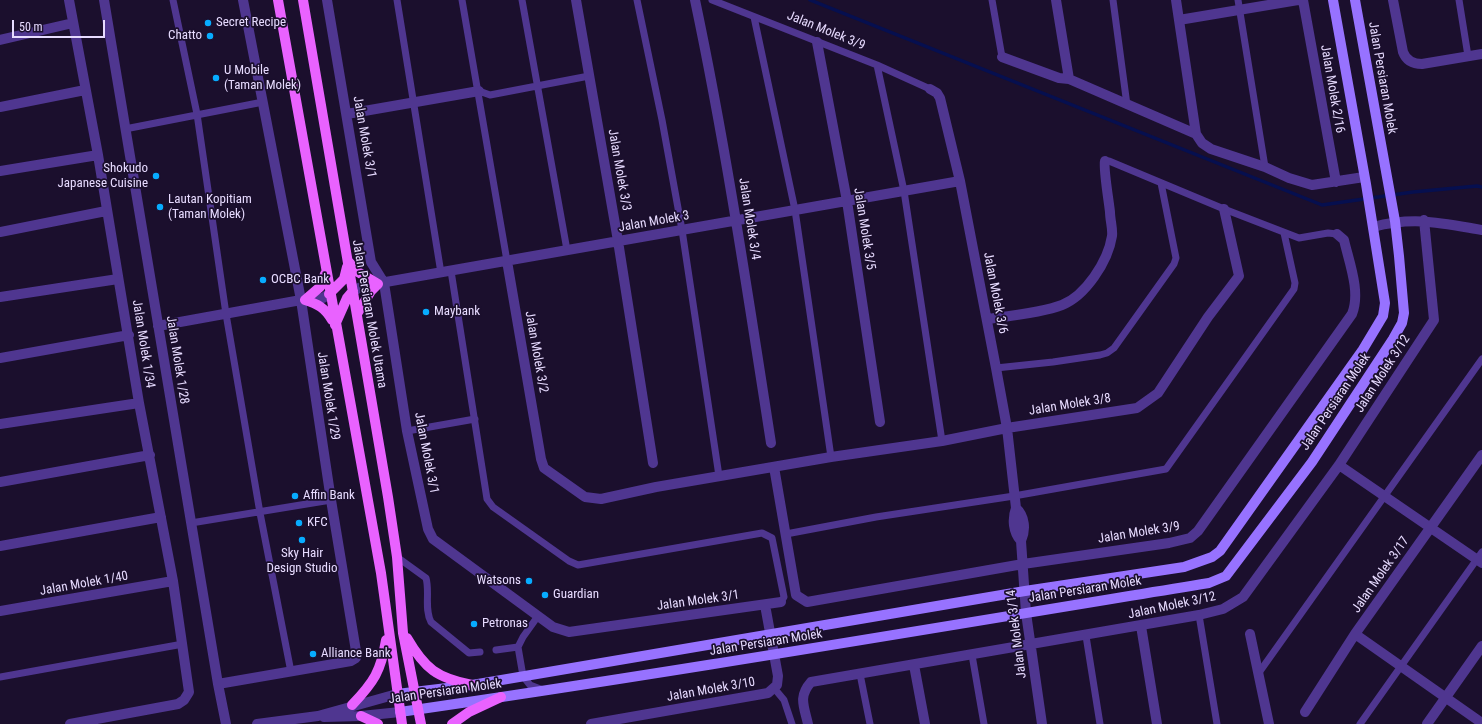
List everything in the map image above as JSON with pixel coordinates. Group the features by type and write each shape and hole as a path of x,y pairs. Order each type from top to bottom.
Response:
{"main road":[{"path":"278,0 329,294 381,573 402,724"},
{"name":"Jalan Persiaran Molek Utama","path":"303,0 397,557 403,633 420,724"},
{"name":"Jalan Persiaran Molek","path":"397,694 472,685 1025,591 1184,567 1212,557 1220,551 1362,351 1385,310 1371,214 1333,0"},
{"name":"Jalan Persiaran Molek","path":"400,712 774,655 1209,583 1226,576 1312,462 1402,323 1404,301 1395,222 1355,0"},
{"path":"329,294 344,279 348,261"},
{"path":"348,261 365,277 381,283 368,296 357,314"},
{"path":"303,300 320,287 325,271"},
{"path":"335,325 347,298 353,291"},
{"path":"303,300 318,304 327,311 335,325"},
{"path":"352,705 374,681 380,668 388,630"},
{"path":"403,633 421,660 438,675 452,681 472,685"},
{"path":"452,724 469,712 501,697"},
{"path":"361,716 378,724"}],"street":[{"name":"Jalan Molek 1/34","path":"69,0 98,155 106,211 129,335 139,403 173,582 189,692 184,700 178,704 70,724"},
{"name":"Jalan Molek 1/28","path":"104,0 218,684 226,724"},
{"name":"Jalan Molek 1/29","path":"218,684 350,661 356,658 331,500 303,300 243,0"},
{"name":"Jalan Molek 3/1","path":"327,0 371,262 381,283 407,430 428,529 433,539 553,627 569,632 780,602"},
{"name":"Jalan Molek 3/3","path":"576,0 618,241 653,464"},
{"name":"Jalan Molek 3/4","path":"695,0 713,85 771,443"},
{"path":"1056,0 1069,79"},
{"path":"1176,0 1196,134 1202,143 1211,149 1312,185 1365,180"},
{"path":"1179,20 1239,5 1298,0"},
{"name":"Jalan Molek 2/16","path":"1303,0 1336,182"},
{"path":"1393,0 1401,46 1404,56 1407,59 1416,64 1422,64 1482,54"},
{"path":"0,40 73,23"},
{"name":"Jalan Molek 3/5","path":"817,42 847,201 880,422"},
{"path":"1002,57 1059,78 1069,79 1196,134"},
{"name":"Jalan Molek 3/6","path":"930,89 937,93 940,98 960,181 1007,428 1016,508 1022,514 1024,534 1021,541 1023,564"},
{"path":"0,107 85,90"},
{"path":"347,114 478,91"},
{"path":"0,172 98,155"},
{"path":"987,319 1060,306 1076,299 1087,286 1102,264 1112,236 1108,188 1103,166 1105,161"},
{"name":"Jalan Molek 3","path":"353,291 363,286 960,181"},
{"name":"Jalan Molek 3/8","path":"774,466 942,441 1007,428 1137,408 1158,393 1208,317 1239,276 1224,209"},
{"path":"0,232 106,211"},
{"path":"1373,227 1395,222 1424,220 1482,231"},
{"name":"Jalan Molek 3/12","path":"808,724 802,696 805,689 811,682 1086,636 1200,615 1223,609 1243,597 1339,465 1434,320 1424,220"},
{"name":"Jalan Molek 3/9","path":"786,534 796,595 807,602 1023,564 1169,543 1190,538 1198,531 1352,314 1356,306 1356,294 1344,240 1337,234"},
{"name":"Jalan Molek 3/2","path":"507,261 544,468 585,497 601,499 774,466"},
{"path":"0,297 118,278"},
{"path":"158,326 303,300 323,298 329,294"},
{"path":"0,358 129,335"},
{"path":"0,424 139,403"},
{"path":"0,482 150,455"},
{"name":"Jalan Molek 3/17","path":"1305,712 1355,634 1482,455"},
{"path":"1339,465 1430,527 1480,558"},
{"path":"774,466 786,534"},
{"path":"0,546 161,517"},
{"name":"Jalan Molek 3/14","path":"1023,564 1026,613 1042,724"},
{"name":"Jalan Molek 1/40","path":"0,611 173,582"},
{"name":"Jalan Molek 3/10","path":"591,724 768,693 777,686 778,676 765,605"},
{"path":"1141,626 1157,724"},
{"path":"1250,634 1269,724"},
{"path":"1355,634 1482,723"},
{"path":"1427,724 1482,646"},
{"path":"914,665 925,724"},
{"name":"Jalan Persiaran Molek","path":"318,716 352,705 397,694"},
{"name":"Jalan Persiaran Molek","path":"257,724 318,716 361,716 400,712"}],"lane":[{"path":"173,0 197,114 226,314 260,513 291,672"},
{"path":"397,0 441,273"},
{"name":"Jalan Molek 3/2","path":"462,0 507,261"},
{"path":"522,0 567,250"},
{"path":"637,0 662,120 682,230 719,476"},
{"name":"Jalan Molek 3/9","path":"712,0 877,66 930,89"},
{"path":"992,0 1002,57"},
{"path":"1113,0 1127,105"},
{"path":"1459,0 1468,56"},
{"path":"1239,5 1265,167"},
{"path":"754,17 795,210 831,457"},
{"path":"877,66 904,191 942,441"},
{"path":"478,91 490,94 589,76"},
{"path":"125,129 263,102"},
{"path":"1105,161 1109,161 1224,209 1299,238 1328,233 1337,234"},
{"path":"996,368 1100,355 1107,353 1114,348 1174,264 1176,258 1161,183"},
{"path":"786,534 876,517 1014,496 1166,469 1294,289 1296,283 1284,233"},
{"path":"451,271 487,499 493,508 569,561 578,565 762,533 772,538 784,597 780,602"},
{"path":"1258,674 1482,359"},
{"path":"407,430 475,419"},
{"path":"191,523 260,513 331,500"},
{"path":"397,557 426,578 429,588 428,615 431,622 469,653 480,652"},
{"path":"1360,724 1400,666 1480,558"},
{"path":"1200,615 1217,724"},
{"path":"538,616 523,637 518,647 523,676 530,685 543,690"},
{"path":"1086,636 1100,724"},
{"path":"0,677 183,644"},
{"path":"496,650 518,647"},
{"path":"972,655 984,724"},
{"path":"860,674 870,724"},
{"path":"774,688 784,700 792,724"}],"waterway":[{"path":"810,0 1322,205 1413,192 1477,186 1482,187"}],"place":[{"name":"Secret Recipe","path":"208,23"},
{"name":"Chatto","path":"210,36"},
{"name":"U Mobile (Taman Molek)","path":"216,78"},
{"name":"Shokudo Japanese Cuisine","path":"156,176"},
{"name":"Lautan Kopitiam (Taman Molek)","path":"160,207"},
{"name":"OCBC Bank","path":"263,280"},
{"name":"Maybank","path":"426,312"},
{"name":"Affin Bank","path":"295,496"},
{"name":"KFC","path":"299,523"},
{"name":"Sky Hair Design Studio","path":"302,540"},
{"name":"Watsons","path":"529,581"},
{"name":"Guardian","path":"545,595"},
{"name":"Petronas","path":"474,624"},
{"name":"Alliance Bank","path":"313,654"}]}
